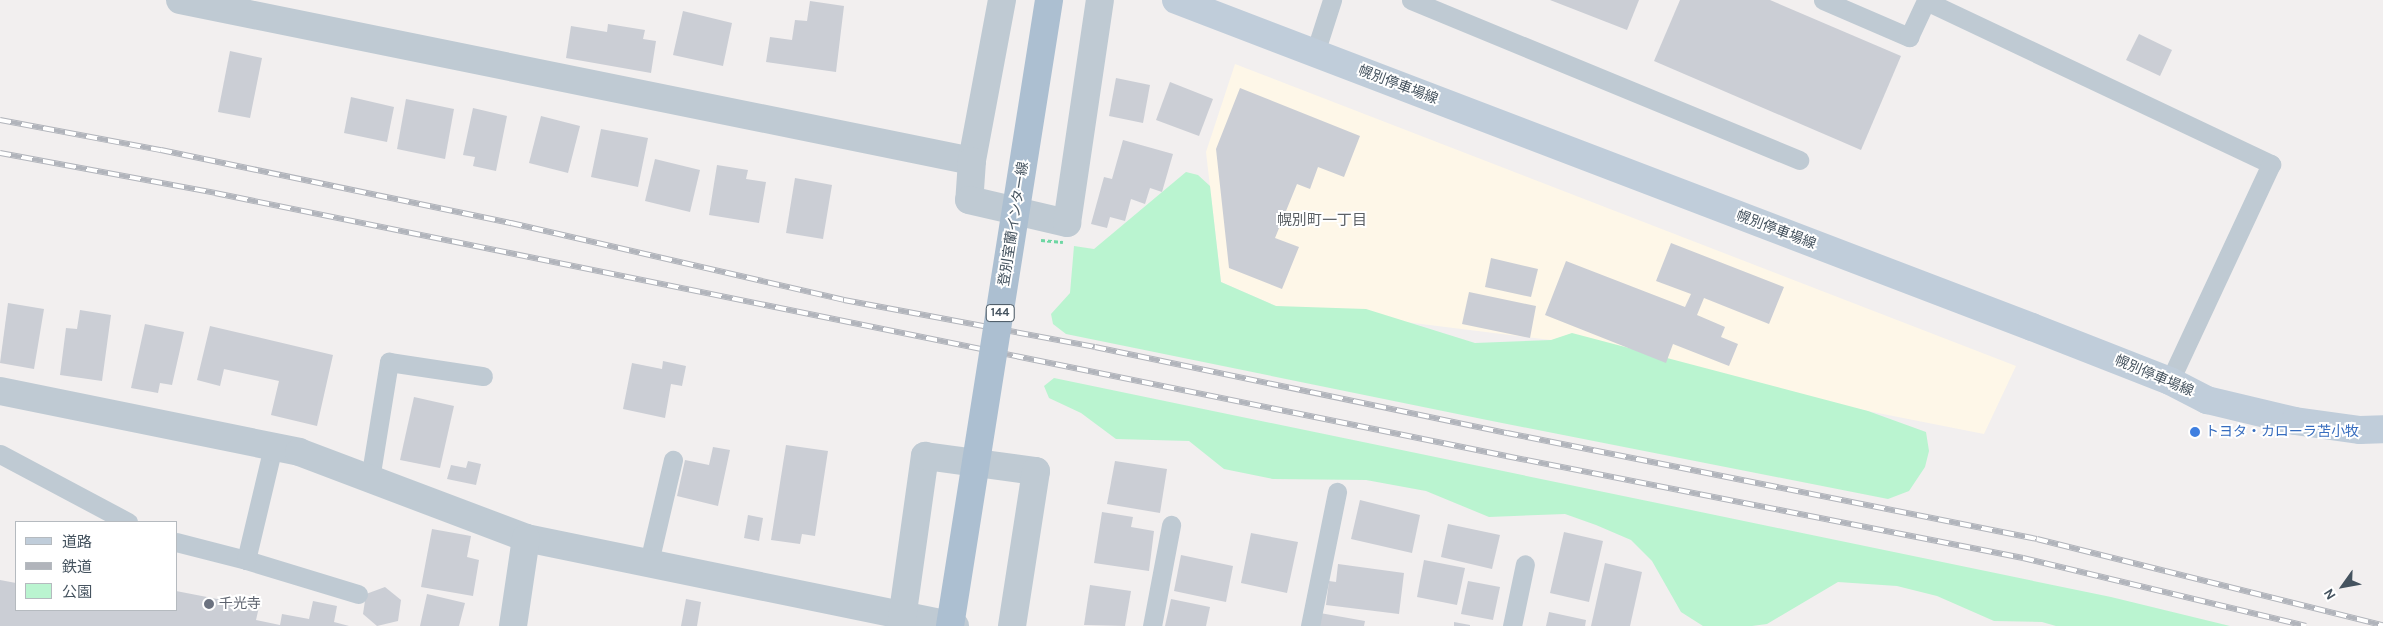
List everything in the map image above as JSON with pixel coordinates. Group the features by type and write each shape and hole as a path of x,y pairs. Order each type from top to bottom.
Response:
{"main road":[{"name":"登別室蘭インター線","path":"950,626 1049,0"},
{"name":"幌別停車場線","path":"1176,0 2170,381 2207,400 2295,421 2360,430 2383,429"}],"street":[{"path":"180,0 972,161"},
{"path":"1002,0 972,161 969,200 1067,223 1100,0"},
{"path":"0,391 298,452 526,538 649,562 902,620 955,626"},
{"path":"902,620 924,456 1036,471 1012,626"},
{"path":"513,626 526,538"}],"lane":[{"path":"1315,53 1332,0"},
{"path":"1412,0 1798,160"},
{"path":"1823,0 1909,37 1926,1 2271,164 2170,381"},
{"path":"370,479 389,362 483,376"},
{"path":"246,560 273,446"},
{"path":"0,454 102,516 124,521"},
{"path":"649,562 673,460"},
{"path":"1310,626 1337,492"},
{"path":"1152,626 1171,526"},
{"path":"178,543 246,560 358,594"},
{"path":"1512,626 1525,564"}],"path":[{"path":"1042,240 1063,242"}],"shaded area":[{"path":"1235,64 2016,366 1984,434 1651,368 1551,340 1276,306 1221,282 1206,152"}],"green space":[{"path":"1186,172 1198,175 1210,186 1221,282 1276,306 1366,309 1475,343 1551,340 1572,333 1868,411 1926,432 1929,451 1925,467 1909,491 1888,499 1066,334 1053,324 1051,314 1070,293 1074,246 1094,249"},
{"path":"1054,378 2111,597 2230,626 2056,626 2042,622 1994,621 1937,596 1897,586 1838,582 1767,624 1752,626 1703,626 1681,612 1652,561 1631,540 1596,525 1565,514 1489,517 1426,491 1366,480 1273,479 1224,469 1189,441 1116,439 1081,413 1049,398 1044,386"}],"building":[{"path":"1550,0 1639,0 1627,30"},
{"path":"1680,0 1770,0 1901,56 1861,150 1654,61"},
{"path":"810,1 844,6 836,72 766,62 770,37 792,40 795,20 807,21"},
{"path":"683,11 732,23 723,66 673,55"},
{"path":"608,24 645,30 643,39 656,41 651,73 566,58 571,26 607,32"},
{"path":"2139,34 2172,50 2160,76 2126,60"},
{"path":"230,51 262,58 250,118 218,112"},
{"path":"1116,78 1150,85 1143,123 1109,116"},
{"path":"1170,82 1213,99 1199,136 1156,120"},
{"path":"1240,88 1360,136 1344,177 1318,167 1310,189 1297,184 1275,238 1299,247 1282,289 1229,268 1216,149"},
{"path":"351,97 394,107 387,142 344,133"},
{"path":"406,99 454,109 445,159 397,149"},
{"path":"473,108 507,116 496,171 473,166 475,157 463,155"},
{"path":"541,116 580,126 568,173 529,163"},
{"path":"601,129 648,138 638,187 591,177"},
{"path":"1123,140 1173,154 1162,192 1150,188 1145,204 1131,199 1125,221 1110,217 1107,228 1091,224 1104,177 1112,179"},
{"path":"655,159 700,170 690,212 645,201"},
{"path":"717,165 748,170 746,179 766,182 759,223 709,215"},
{"path":"795,178 832,185 823,239 786,233"},
{"path":"1671,243 1784,287 1769,324 1704,298 1697,315 1725,327 1721,337 1738,344 1729,366 1673,344 1666,363 1545,315 1566,261 1685,307 1691,294 1656,281"},
{"path":"1491,258 1538,269 1531,297 1485,287"},
{"path":"1469,292 1536,306 1530,338 1462,324"},
{"path":"8,303 44,309 34,369 0,363"},
{"path":"80,310 111,315 102,381 60,375 66,328 77,329"},
{"path":"145,324 184,332 172,385 160,383 158,393 131,388"},
{"path":"210,326 333,355 317,426 271,415 279,381 224,369 220,386 197,380"},
{"path":"663,361 686,366 682,386 671,384 665,418 623,409 632,363 662,369"},
{"path":"414,397 454,406 440,468 400,460"},
{"path":"786,445 828,451 815,536 802,534 800,544 771,540"},
{"path":"713,447 730,450 718,506 677,496 685,460 709,465"},
{"path":"468,461 481,464 476,485 447,479 451,465 466,468"},
{"path":"1115,461 1167,469 1160,513 1107,504"},
{"path":"1360,500 1420,515 1412,553 1351,539"},
{"path":"1102,512 1133,517 1131,527 1154,531 1149,571 1094,563"},
{"path":"748,515 763,518 759,541 744,538"},
{"path":"1448,524 1500,535 1492,569 1441,557"},
{"path":"432,529 471,536 467,557 479,560 473,596 421,587"},
{"path":"1564,532 1603,541 1589,602 1550,593"},
{"path":"1251,533 1298,542 1287,593 1241,583"},
{"path":"1181,555 1233,566 1226,602 1174,591"},
{"path":"1424,560 1465,568 1457,605 1417,597"},
{"path":"1605,563 1642,572 1630,626 1591,626"},
{"path":"1338,564 1404,573 1399,614 1326,605 1329,581 1336,582"},
{"name":"千光寺","path":"0,580 15,583 15,611 178,611 178,591 259,607 256,620 280,625 282,614 309,619 313,601 337,606 334,622 349,626 0,626"},
{"path":"1468,581 1500,587 1493,620 1461,614"},
{"path":"1090,585 1131,591 1125,626 1084,625"},
{"path":"385,587 401,600 398,621 377,626 363,614 366,594"},
{"path":"427,594 465,603 459,626 420,626"},
{"path":"686,599 701,602 697,626 681,626"},
{"path":"1171,599 1210,607 1206,626 1165,626"},
{"path":"1549,612 1586,620 1585,626 1546,626"},
{"path":"1320,613 1365,621 1364,626 1318,626"},
{"path":"1454,622 1470,625 1470,626 1454,626"}],"railway":[{"path":"0,120 161,150 511,223 844,300 1095,347 1507,433 2037,539 2383,625"},
{"path":"0,153 215,193 1506,456 2023,558 2306,626"}],"place":[{"name":"トヨタ・カローラ苫小牧","path":"2195,432"},
{"name":"千光寺","path":"209,604"}],"district":[{"name":"幌別町一丁目","path":"1322,221"}]}
